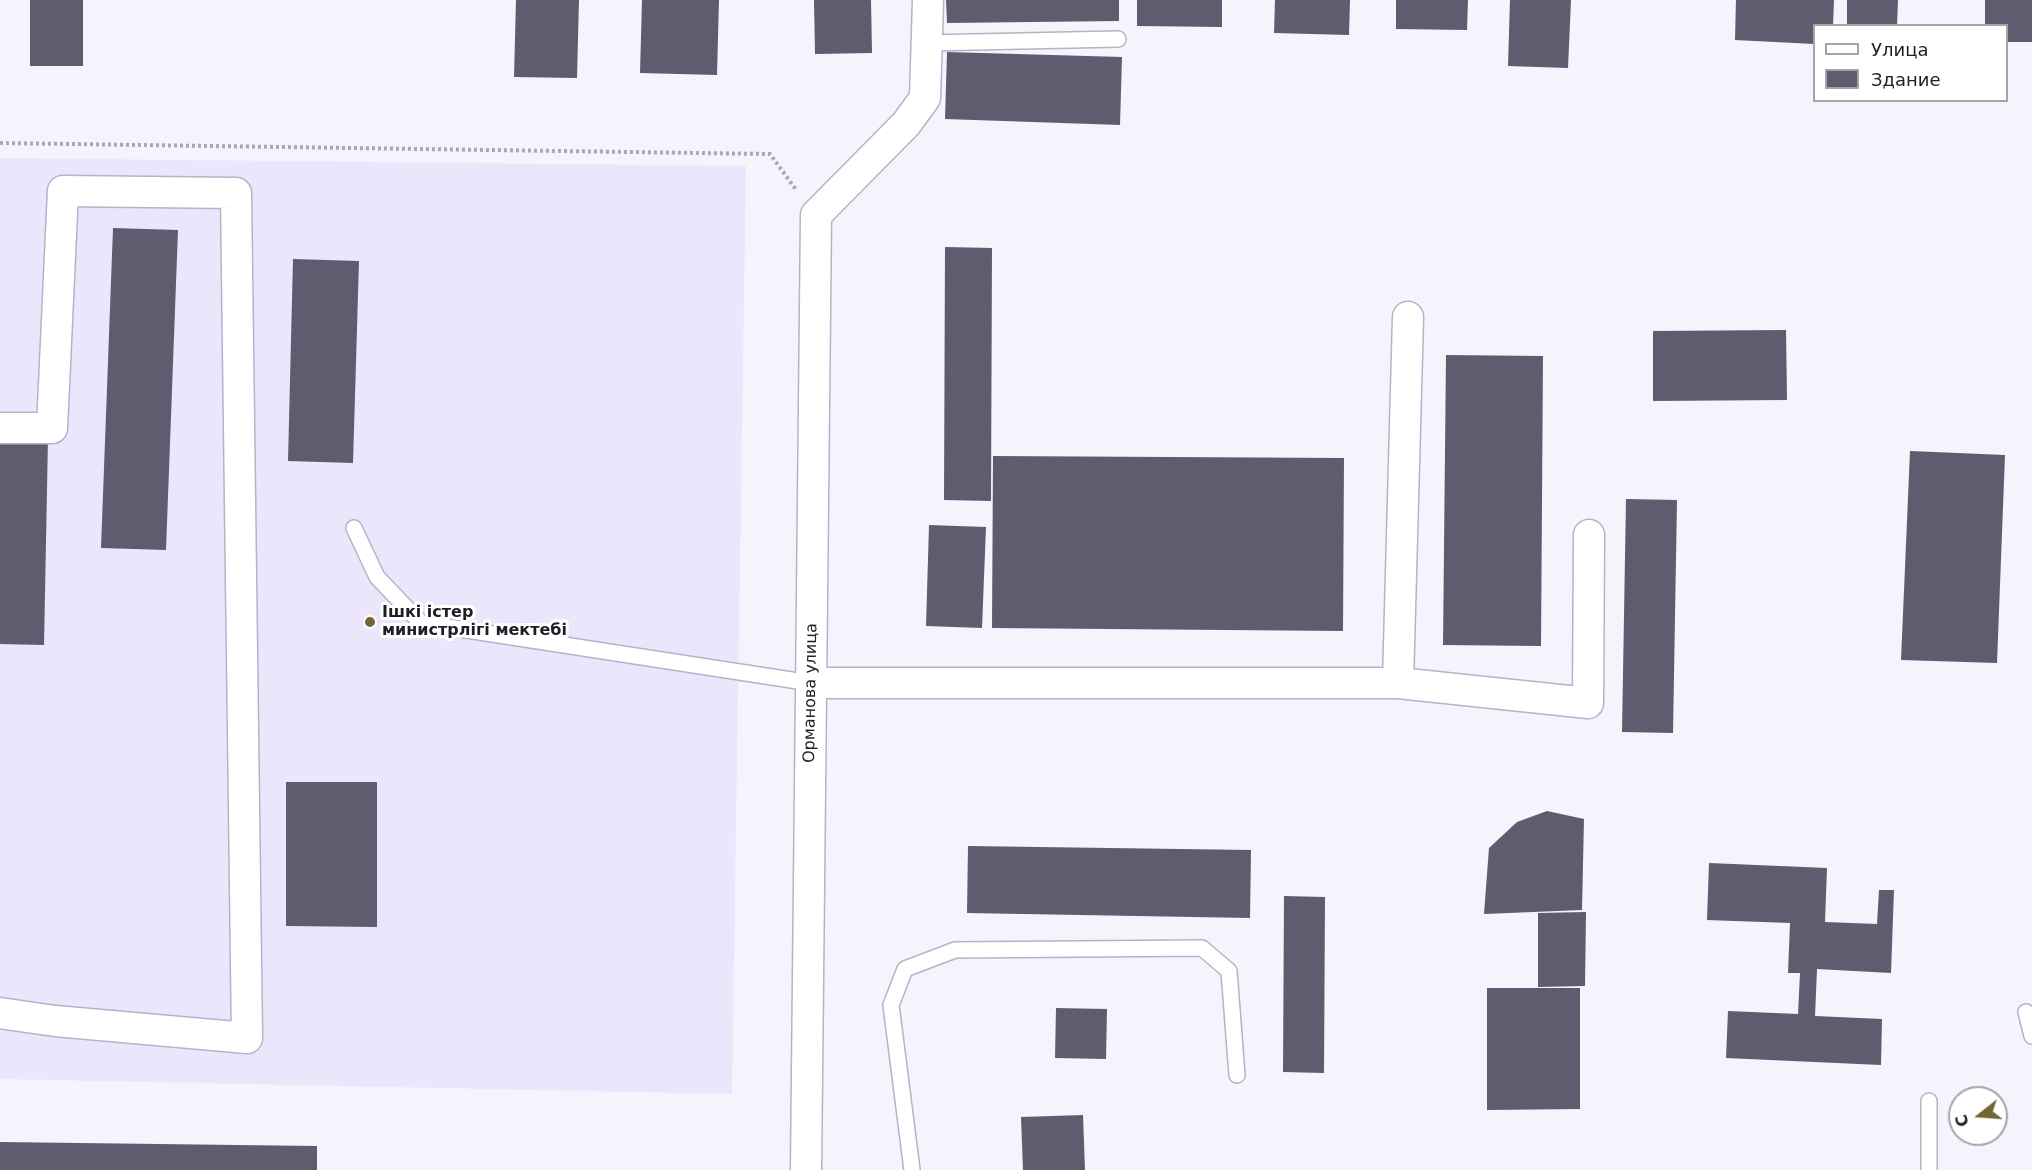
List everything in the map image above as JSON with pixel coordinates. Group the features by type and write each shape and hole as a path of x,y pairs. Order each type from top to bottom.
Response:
{"street":[{"path":"816,215 906,124 925,98 928,0"},
{"path":"0,428 51,428 63,191 236,193 247,1038 56,1021 0,1013"},
{"name":"Орманова улица","path":"806,1170 816,215"},
{"path":"1398,683 1408,317"},
{"path":"811,683 1398,683 1588,703 1589,535"}],"lane":[{"path":"926,43 1118,39"},
{"path":"354,528 377,577 421,623 811,683"},
{"path":"912,1170 891,1005 905,969 955,950 1202,948 1229,971 1236,1075"},
{"path":"2026,1012 2032,1036"},
{"path":"1929,1101 1929,1170"}],"path":[{"path":"0,143 770,154 816,215"}],"shaded area":[{"name":"Ішкі істер министрлігі мектебі","path":"0,158 746,166 732,1094 0,1079"}],"building":[{"path":"30,0 83,0 83,66 30,66"},
{"path":"516,0 579,0 577,78 514,77"},
{"path":"642,0 719,0 717,75 640,73"},
{"path":"814,0 871,0 872,53 815,54"},
{"path":"946,0 1119,0 1119,21 947,23"},
{"path":"1137,0 1222,0 1222,27 1137,26"},
{"path":"1275,0 1350,0 1349,35 1274,33"},
{"path":"1396,0 1468,0 1467,30 1396,29"},
{"path":"1510,0 1571,0 1568,68 1508,66"},
{"path":"1736,0 1834,0 1833,24 1813,24 1813,44 1735,40"},
{"path":"1847,0 1898,0 1897,24 1847,24"},
{"path":"1985,0 2032,0 2032,42 2008,42 2008,24 1985,24"},
{"path":"947,52 1122,57 1120,125 945,119"},
{"path":"113,228 178,230 166,550 101,548"},
{"path":"945,247 992,248 991,501 944,500"},
{"path":"293,259 359,261 353,463 288,461"},
{"path":"1786,330 1787,400 1653,401 1653,331"},
{"path":"1446,355 1543,356 1541,646 1443,645"},
{"path":"0,437 48,438 44,645 0,644"},
{"path":"1910,451 2005,455 1997,663 1901,660"},
{"path":"993,456 1344,458 1343,631 992,628"},
{"path":"1626,499 1677,500 1673,733 1622,732"},
{"path":"929,525 986,527 982,628 926,626"},
{"path":"286,782 377,782 377,927 286,926"},
{"path":"1547,811 1584,819 1582,910 1484,914 1489,848 1517,822"},
{"path":"968,846 1251,850 1250,918 967,913"},
{"path":"1709,863 1827,868 1825,922 1877,924 1879,890 1894,890 1891,973 1817,969 1815,1016 1882,1019 1881,1065 1726,1058 1728,1011 1798,1014 1800,973 1788,973 1790,923 1707,920"},
{"path":"1284,896 1325,897 1324,1073 1283,1072"},
{"path":"1586,912 1585,986 1538,987 1538,913"},
{"path":"1487,988 1580,988 1580,1109 1487,1110"},
{"path":"1056,1008 1107,1009 1106,1059 1055,1058"},
{"path":"1083,1115 1085,1170 1023,1170 1021,1117"},
{"path":"0,1142 317,1146 317,1170 0,1170"}],"place":[{"name":"Ішкі істер министрлігі мектебі","path":"370,622"}]}
